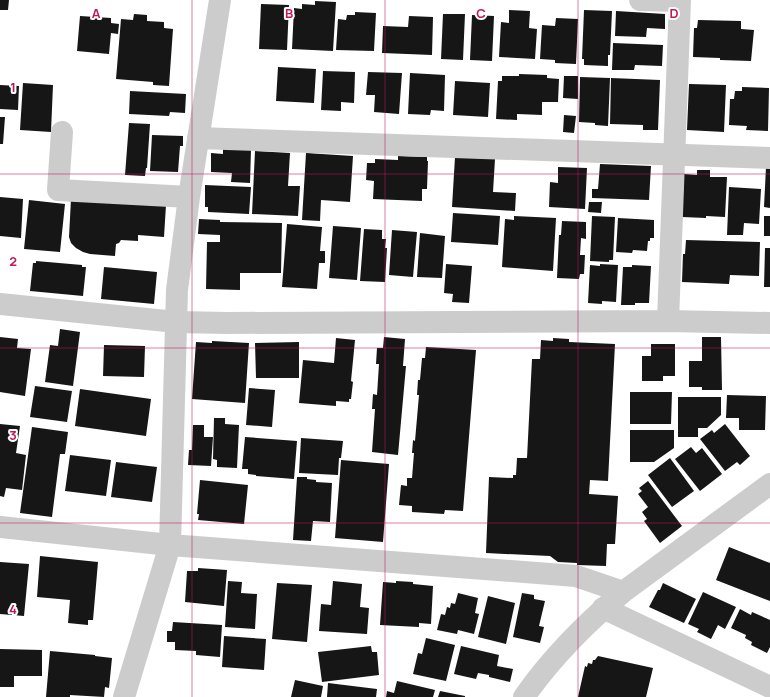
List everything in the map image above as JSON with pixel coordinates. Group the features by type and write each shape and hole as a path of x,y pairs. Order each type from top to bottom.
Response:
{"street":[{"path":"124,697 170,545 177,290 189,197 220,0"},
{"path":"640,0 680,1 673,154 668,321"},
{"path":"62,132 58,190 189,197"},
{"path":"198,138 770,158"},
{"path":"0,304 176,322 668,321 770,323"},
{"path":"524,697 560,651 603,608 770,484"},
{"path":"0,527 170,545 576,576 623,592"},
{"path":"603,608 770,687"}],"building":[{"path":"0,0 9,0 8,10 0,10"},
{"path":"315,1 336,2 333,51 292,49 294,8 302,9 302,4 315,5"},
{"path":"261,4 289,5 287,50 259,49"},
{"path":"509,10 530,11 529,28 537,29 535,59 499,57 501,22 509,23"},
{"path":"584,10 612,11 608,66 584,65 584,59 582,59"},
{"path":"616,11 665,14 665,29 647,28 646,37 615,36"},
{"path":"355,12 376,13 374,51 336,50 338,19 346,20 347,15 355,15"},
{"path":"134,14 147,15 147,21 164,22 164,28 173,29 169,86 153,85 153,82 116,79 121,19 133,20"},
{"path":"443,14 465,14 463,60 441,59"},
{"path":"472,15 494,16 492,61 470,60"},
{"path":"80,16 111,18 111,23 119,24 118,34 111,33 109,54 77,51"},
{"path":"409,16 433,17 432,55 382,53 383,26 408,27"},
{"path":"556,18 578,19 576,64 555,63 555,60 540,59 542,25 555,26"},
{"path":"698,20 741,21 741,29 754,30 751,61 693,57 694,28 697,28"},
{"path":"613,43 663,45 662,66 635,65 634,70 612,70"},
{"path":"278,67 316,69 314,103 276,101"},
{"path":"323,71 355,72 354,103 341,102 341,111 321,110"},
{"path":"368,72 402,73 399,114 374,112 375,95 366,95"},
{"path":"410,73 445,75 444,111 431,110 430,115 408,114"},
{"path":"519,74 547,75 547,78 559,79 558,102 542,102 542,115 517,114 517,120 496,119 498,81 502,81 502,76 519,76"},
{"path":"564,76 578,76 578,99 563,98"},
{"path":"580,77 610,78 608,126 579,122"},
{"path":"611,78 660,80 658,130 643,130 643,125 610,124"},
{"path":"455,81 490,83 488,117 453,115"},
{"path":"23,83 53,85 51,132 20,130"},
{"path":"689,84 726,85 724,132 687,130"},
{"path":"0,85 19,86 18,110 0,109"},
{"path":"742,87 769,88 768,131 746,130 747,126 729,125 730,99 734,99 735,91 742,91"},
{"path":"130,91 186,94 185,113 170,112 169,116 129,114"},
{"path":"564,115 576,116 574,133 563,132"},
{"path":"0,117 5,117 3,144 0,144"},
{"path":"129,123 150,124 147,168 145,176 125,175"},
{"path":"152,135 183,136 183,146 180,146 178,172 150,171"},
{"path":"223,149 251,150 250,183 231,182 232,173 211,172 211,153 223,154"},
{"path":"255,151 290,153 288,186 300,186 298,216 252,214"},
{"path":"306,153 353,156 350,202 321,200 320,221 302,220"},
{"path":"398,156 427,157 427,189 422,189 422,201 373,199 374,181 366,180 367,163 375,163 375,159 398,160"},
{"path":"455,157 495,159 493,192 516,193 515,211 452,207"},
{"path":"600,164 651,166 649,200 592,198 592,189 598,189"},
{"path":"558,167 587,168 585,209 549,207 550,182 558,183"},
{"path":"766,167 770,167 770,208 764,207"},
{"path":"697,170 710,170 710,177 727,177 725,217 682,217 684,174 697,175"},
{"path":"205,185 251,187 249,214 208,212 208,207 205,207"},
{"path":"729,187 761,189 759,224 744,223 743,235 727,235"},
{"path":"0,197 23,199 21,238 0,236"},
{"path":"71,199 166,205 164,237 138,235 138,241 121,240 116,244 115,256 83,252 71,243 69,237"},
{"path":"29,200 65,204 60,252 24,249"},
{"path":"589,202 602,202 601,213 588,212"},
{"path":"453,213 500,216 498,245 451,242"},
{"path":"514,216 556,218 553,271 502,267 505,219 514,220"},
{"path":"592,216 615,217 613,260 609,260 609,262 590,261"},
{"path":"764,216 770,216 770,236 764,236"},
{"path":"618,218 654,220 654,238 650,238 650,241 648,241 647,251 633,250 632,253 616,252"},
{"path":"199,219 220,220 220,222 282,223 281,273 240,273 240,290 206,289 207,242 220,242 220,235 198,234"},
{"path":"562,221 586,222 586,239 581,238 580,255 585,255 584,274 580,274 579,279 557,278 559,235 561,235"},
{"path":"287,224 322,227 320,251 325,251 325,263 319,263 317,289 282,287"},
{"path":"333,226 361,228 357,280 329,278"},
{"path":"364,229 382,230 382,239 386,239 385,248 387,248 385,282 360,281"},
{"path":"392,230 417,232 413,277 389,275"},
{"path":"420,233 445,236 442,278 417,277"},
{"path":"686,240 760,242 759,276 730,275 729,284 682,282 683,254 685,254"},
{"path":"765,248 770,248 770,287 764,287"},
{"path":"36,261 82,265 82,267 86,267 83,296 30,291 33,263 36,263"},
{"path":"446,264 472,266 469,303 452,302 453,294 444,293"},
{"path":"600,264 618,265 616,302 602,301 602,304 588,303 590,265 600,266"},
{"path":"632,265 651,266 649,303 621,305 623,267 632,267"},
{"path":"104,267 157,272 154,304 101,299"},
{"path":"60,329 80,332 73,386 45,382 50,345 58,346"},
{"path":"0,337 18,339 17,348 31,349 25,396 0,392"},
{"path":"384,337 405,339 403,366 406,366 398,455 372,452 375,409 372,409 373,394 377,395 379,364 376,364 377,348 383,348"},
{"path":"702,337 721,337 722,390 702,390 702,387 689,387 689,361 702,361"},
{"path":"336,338 355,340 351,381 353,382 351,399 349,399 349,402 336,401 336,406 299,403 303,360 334,363"},
{"path":"553,338 569,339 569,342 615,344 608,481 590,480 589,494 618,496 615,544 607,544 606,566 577,565 577,563 558,562 550,556 486,553 489,477 513,478 513,475 516,475 517,458 527,458 532,359 540,359 541,340 553,341"},
{"path":"212,341 249,343 245,403 192,399 196,342 212,343"},
{"path":"299,342 299,378 256,378 255,343"},
{"path":"651,344 675,344 675,376 663,376 663,381 642,381 642,356 651,356"},
{"path":"104,345 145,346 144,377 103,376"},
{"path":"426,347 476,350 463,511 445,510 444,514 412,512 412,506 399,505 401,485 407,486 407,478 412,478 414,453 412,453 413,440 415,441 419,395 417,395 418,380 420,380 422,358 425,358"},
{"path":"35,386 72,391 67,422 30,417"},
{"path":"249,388 275,390 272,427 246,425"},
{"path":"80,389 151,399 146,436 75,426"},
{"path":"630,392 672,392 671,424 630,424"},
{"path":"727,395 766,396 765,430 739,430 739,418 726,418"},
{"path":"678,397 721,397 721,415 707,428 698,428 698,437 678,437"},
{"path":"214,418 225,418 225,424 239,425 237,468 217,467 217,460 213,459"},
{"path":"0,424 20,426 16,453 26,455 22,490 6,488 4,497 0,496"},
{"path":"725,424 750,456 740,465 737,462 725,471 700,439 712,430 714,433"},
{"path":"193,425 204,425 204,437 213,437 211,466 188,465 189,450 192,450"},
{"path":"32,427 68,432 65,454 60,454 52,517 20,513"},
{"path":"630,430 674,430 674,448 654,462 630,462"},
{"path":"245,437 297,441 294,479 256,476 248,474 248,469 242,469"},
{"path":"301,438 343,441 341,458 339,458 338,475 299,473"},
{"path":"691,447 696,453 702,448 722,474 700,491 675,459"},
{"path":"70,455 111,460 106,496 65,491"},
{"path":"670,458 694,491 672,507 648,475"},
{"path":"341,460 389,464 383,542 335,538"},
{"path":"116,462 157,467 152,502 111,497"},
{"path":"297,477 307,477 307,479 316,480 316,482 332,483 330,522 313,521 311,541 293,540"},
{"path":"200,480 248,485 244,524 198,520 199,514 197,514"},
{"path":"648,481 682,526 660,543 644,521 647,519 642,512 648,507 638,494 642,491 639,488"},
{"path":"729,547 770,563 770,601 716,580"},
{"path":"40,556 98,562 93,620 88,620 88,625 68,623 70,600 37,597"},
{"path":"0,562 29,564 24,616 0,614"},
{"path":"198,568 227,570 224,606 185,602 187,571 198,571"},
{"path":"228,581 242,582 241,593 257,594 255,629 225,627"},
{"path":"333,581 362,584 360,607 369,608 367,634 319,631 321,604 331,605"},
{"path":"396,581 413,582 413,584 433,586 431,624 419,623 419,627 380,625 383,582 396,583"},
{"path":"277,583 312,585 307,642 272,639"},
{"path":"663,583 696,599 684,623 649,607"},
{"path":"703,592 736,607 725,629 718,625 711,639 697,632 699,629 688,624"},
{"path":"458,593 478,598 475,613 479,614 474,634 458,630 457,634 437,630 441,614 445,615 447,607 450,608 451,603 455,604"},
{"path":"522,593 534,595 534,599 545,601 539,626 544,627 540,643 513,637"},
{"path":"488,596 515,603 506,644 478,637"},
{"path":"740,609 751,615 752,612 770,620 770,647 767,653 751,645 752,642 745,638 746,635 731,628"},
{"path":"173,622 222,625 220,657 196,655 196,651 175,650 175,642 167,642 167,631 172,631"},
{"path":"224,636 266,639 264,670 222,667"},
{"path":"426,638 455,645 446,681 413,674 418,653 422,654"},
{"path":"371,646 372,652 377,652 379,675 322,682 318,652"},
{"path":"461,646 499,655 497,666 513,669 510,682 478,673 476,679 454,674"},
{"path":"0,649 42,650 42,676 14,676 14,687 0,687"},
{"path":"50,651 112,658 109,688 105,687 104,697 70,695 70,697 46,697"},
{"path":"598,656 653,668 646,697 578,697 585,666 587,667 588,663 592,664 593,660 595,660"},
{"path":"295,680 323,686 321,697 291,697"},
{"path":"397,681 435,690 433,697 386,697 387,691 394,693"},
{"path":"328,683 377,689 376,697 327,697"},
{"path":"440,691 465,696 465,697 438,697"}]}
